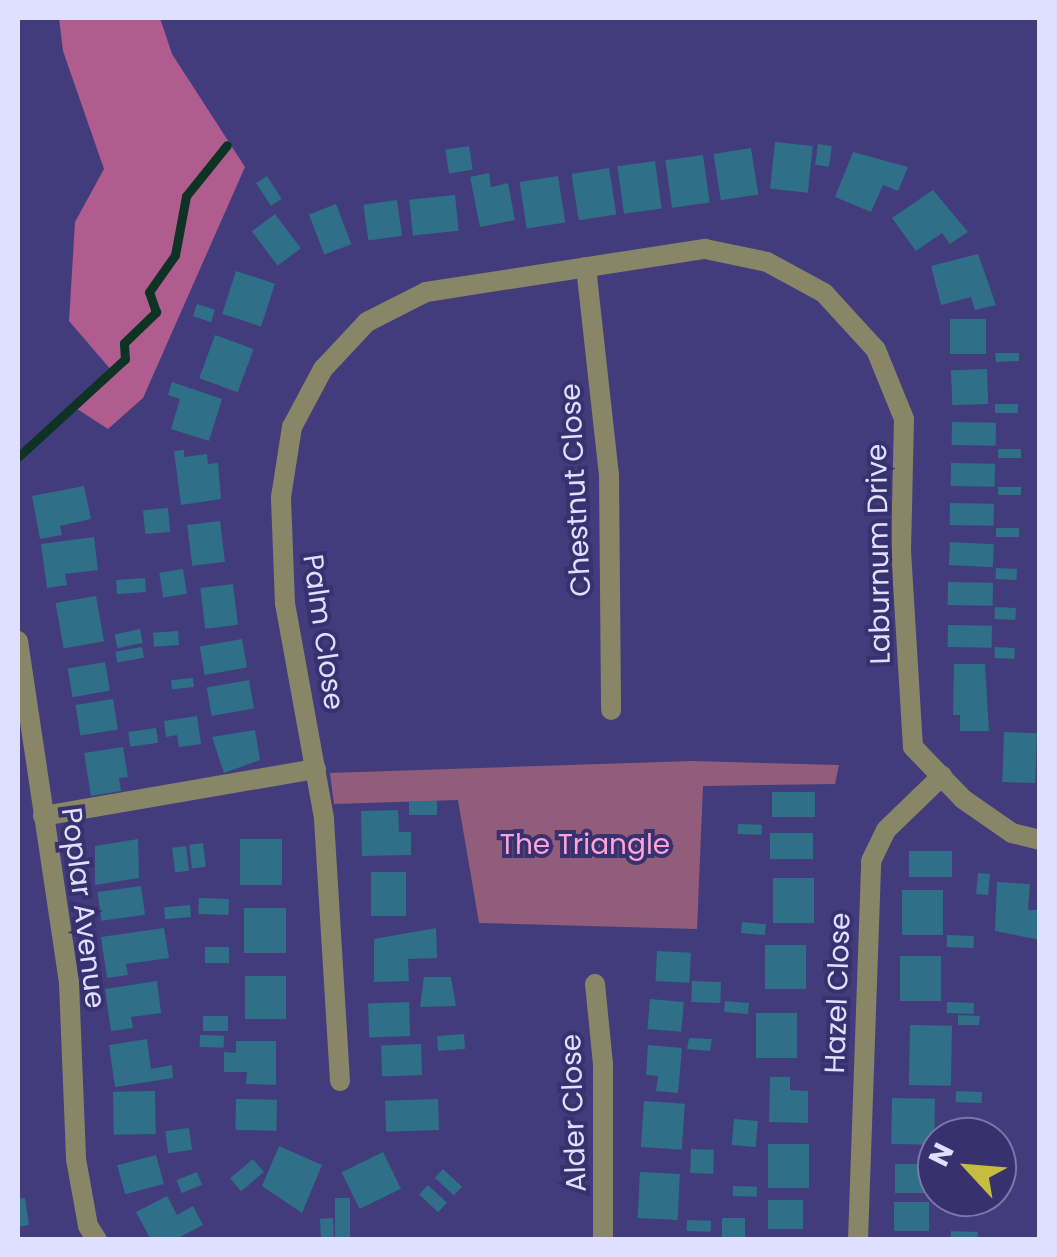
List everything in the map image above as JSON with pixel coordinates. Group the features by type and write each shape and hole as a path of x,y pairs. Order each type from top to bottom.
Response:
{"street":[{"name":"Laburnum Drive","path":"586,267 705,249 767,262 824,293 876,350 904,419 901,552 913,747 1012,833 1040,840"},
{"name":"Chestnut Close","path":"586,267 609,474 611,710"},
{"name":"Palm Close","path":"340,1081 334,926 316,770 285,603 282,498 292,427 323,370 367,322 426,292 586,267"},
{"name":"Poplar Avenue","path":"18,641 69,983 76,1159 88,1226 97,1240"},
{"path":"44,816 316,770"},
{"name":"Hazel Close","path":"858,1240 871,861 886,830 942,776"},
{"name":"Alder Close","path":"596,984 603,1064 602,1240"}],"green space":[{"name":"The Triangle","path":"692,761 839,765 835,784 703,786 697,929 479,923 458,800 334,804 330,773"}],"shaded area":[{"path":"59,18 160,18 172,54 245,167 143,398 108,429 74,407 112,371 69,321 75,222 104,169 63,51"}],"building":[{"path":"775,142 813,146 808,193 770,189"},
{"path":"818,144 832,146 829,167 815,165"},
{"path":"469,146 473,170 449,173 445,150"},
{"path":"751,148 758,194 721,200 713,154"},
{"path":"853,152 908,167 898,191 883,185 871,212 835,197"},
{"path":"703,155 710,203 672,208 665,160"},
{"path":"655,161 662,209 624,214 617,166"},
{"path":"609,168 616,214 579,220 571,174"},
{"path":"489,173 491,187 508,183 515,220 480,227 470,177"},
{"path":"267,176 282,199 271,206 256,183"},
{"path":"558,176 565,222 527,229 519,182"},
{"path":"933,190 968,232 950,244 942,233 916,251 892,218"},
{"path":"455,195 459,231 413,236 409,200"},
{"path":"397,200 402,236 368,240 363,205"},
{"path":"336,204 351,244 324,255 309,214"},
{"path":"275,214 301,248 278,266 252,231"},
{"path":"978,254 996,305 975,310 971,297 941,305 931,266"},
{"path":"236,271 275,284 261,326 222,314"},
{"path":"197,304 215,310 211,322 193,316"},
{"path":"950,319 986,319 986,354 950,354"},
{"path":"215,335 254,349 238,392 199,378"},
{"path":"995,353 1019,353 1019,361 996,362"},
{"path":"987,369 988,404 952,405 951,370"},
{"path":"172,382 222,399 209,441 171,429 180,399 168,395"},
{"path":"995,404 1018,404 1018,413 995,413"},
{"path":"952,422 996,423 996,446 952,445"},
{"path":"998,449 1021,449 1021,458 998,458"},
{"path":"184,450 184,457 207,454 208,464 218,463 221,499 181,505 174,451"},
{"path":"951,463 995,464 995,487 951,486"},
{"path":"84,486 91,519 60,526 62,535 40,539 32,496"},
{"path":"998,487 1021,487 1021,495 998,495"},
{"path":"950,503 994,504 994,526 950,525"},
{"path":"168,508 170,532 145,534 143,510"},
{"path":"220,521 225,562 192,566 187,525"},
{"path":"996,528 1019,528 1019,537 996,537"},
{"path":"94,537 98,570 65,574 67,585 47,588 41,544"},
{"path":"950,542 994,544 993,567 949,565"},
{"path":"996,568 1017,569 1016,580 995,579"},
{"path":"183,569 187,594 163,597 159,573"},
{"path":"145,578 146,592 117,594 116,580"},
{"path":"948,582 993,583 993,606 948,605"},
{"path":"233,584 238,625 205,629 200,588"},
{"path":"96,596 104,641 64,648 56,603"},
{"path":"995,607 1016,608 1015,620 994,619"},
{"path":"948,625 992,626 992,648 948,647"},
{"path":"140,629 143,643 117,648 115,634"},
{"path":"178,631 179,645 154,647 153,633"},
{"path":"242,639 247,668 205,675 200,646"},
{"path":"142,647 144,658 117,663 115,652"},
{"path":"995,647 1015,648 1014,659 994,658"},
{"path":"105,662 110,691 73,697 68,669"},
{"path":"954,664 985,664 989,731 960,731 960,715 953,715"},
{"path":"193,678 194,687 172,689 171,680"},
{"path":"249,680 254,709 212,716 207,687"},
{"path":"113,699 118,730 80,736 75,705"},
{"path":"197,716 201,744 179,747 177,735 166,737 164,721"},
{"path":"156,728 158,743 130,747 128,732"},
{"path":"255,730 260,760 224,773 212,737"},
{"path":"1004,732 1037,733 1035,783 1002,782"},
{"path":"123,747 128,777 119,778 121,791 91,796 84,753"},
{"path":"772,792 815,792 815,817 772,817"},
{"path":"409,801 437,801 437,815 409,815"},
{"path":"398,810 399,832 411,832 411,855 362,856 361,811"},
{"path":"738,824 762,825 762,835 738,834"},
{"path":"770,833 813,833 813,859 770,859"},
{"path":"138,839 139,878 95,885 95,846"},
{"path":"240,839 282,839 282,885 240,885"},
{"path":"203,843 206,867 192,869 189,845"},
{"path":"186,846 189,871 175,873 172,848"},
{"path":"909,851 952,851 952,877 909,877"},
{"path":"371,872 406,872 406,916 371,916"},
{"path":"978,873 990,874 988,895 976,894"},
{"path":"773,878 814,878 814,923 773,923"},
{"path":"997,882 1030,884 1028,910 1040,910 1040,940 995,931"},
{"path":"141,886 145,915 101,921 97,892"},
{"path":"902,890 943,890 943,935 902,935"},
{"path":"199,898 229,899 228,915 198,914"},
{"path":"190,905 191,917 165,919 164,907"},
{"path":"244,908 286,908 286,953 244,953"},
{"path":"742,922 766,924 765,935 741,933"},
{"path":"164,928 169,958 126,964 128,975 107,978 101,937"},
{"path":"436,928 437,958 408,959 409,981 374,982 374,939"},
{"path":"947,935 974,936 974,948 947,947"},
{"path":"765,945 806,945 806,989 765,989"},
{"path":"205,947 229,947 229,963 205,963"},
{"path":"657,951 691,953 689,983 655,981"},
{"path":"900,956 941,956 941,1001 900,1001"},
{"path":"245,976 286,976 286,1019 245,1019"},
{"path":"424,977 451,977 456,1006 420,1007"},
{"path":"157,981 161,1013 131,1017 133,1028 111,1031 105,989"},
{"path":"692,981 721,982 720,1003 691,1002"},
{"path":"650,999 684,1002 681,1032 647,1029"},
{"path":"725,1001 749,1003 748,1014 724,1012"},
{"path":"409,1002 410,1036 369,1037 368,1003"},
{"path":"947,1002 974,1003 974,1014 947,1013"},
{"path":"756,1013 797,1013 797,1058 756,1058"},
{"path":"958,1015 980,1016 979,1025 958,1025"},
{"path":"203,1016 228,1016 228,1031 203,1031"},
{"path":"910,1025 952,1026 951,1086 909,1085"},
{"path":"464,1034 465,1049 438,1051 437,1036"},
{"path":"200,1035 224,1036 224,1048 200,1047"},
{"path":"689,1038 712,1039 710,1051 687,1049"},
{"path":"147,1039 151,1069 172,1065 173,1078 115,1087 109,1045"},
{"path":"236,1041 276,1041 276,1085 246,1084 247,1072 224,1072 224,1052 236,1053"},
{"path":"421,1044 422,1075 382,1076 381,1045"},
{"path":"648,1045 682,1048 678,1093 656,1091 658,1076 646,1075"},
{"path":"770,1077 790,1077 790,1090 808,1091 808,1123 769,1122"},
{"path":"155,1091 156,1134 114,1135 113,1092"},
{"path":"956,1091 982,1092 982,1103 956,1102"},
{"path":"892,1098 935,1099 935,1117 917,1117 917,1144 891,1144"},
{"path":"236,1099 277,1100 276,1131 235,1130"},
{"path":"438,1099 439,1130 386,1132 385,1101"},
{"path":"644,1101 685,1104 682,1150 641,1147"},
{"path":"734,1119 758,1121 756,1147 732,1145"},
{"path":"189,1128 192,1150 168,1153 165,1131"},
{"path":"768,1144 809,1144 809,1188 768,1188"},
{"path":"279,1146 322,1165 302,1213 262,1186"},
{"path":"691,1149 714,1150 713,1174 690,1173"},
{"path":"383,1152 401,1189 360,1209 342,1172"},
{"path":"156,1155 164,1184 125,1194 117,1165"},
{"path":"253,1159 264,1172 241,1191 230,1178"},
{"path":"895,1164 917,1164 917,1193 895,1193"},
{"path":"443,1169 462,1187 454,1196 435,1178"},
{"path":"197,1172 202,1185 181,1193 176,1180"},
{"path":"640,1172 680,1174 678,1220 638,1218"},
{"path":"428,1185 447,1203 438,1212 419,1195"},
{"path":"733,1186 757,1187 757,1197 733,1196"},
{"path":"167,1196 177,1215 193,1206 203,1225 174,1240 151,1240 136,1212"},
{"path":"25,1198 29,1225 18,1227 18,1199"},
{"path":"335,1198 350,1198 350,1240 335,1240"},
{"path":"768,1200 803,1200 803,1229 768,1229"},
{"path":"894,1202 917,1202 917,1217 929,1217 929,1231 894,1231"},
{"path":"333,1218 334,1240 321,1240 320,1219"},
{"path":"722,1218 745,1218 745,1240 722,1240"},
{"path":"687,1220 711,1221 711,1232 687,1231"},
{"path":"951,1231 978,1232 977,1240 951,1240"}],"waterway":[{"path":"18,457 125,359 124,343 156,312 149,292 175,255 186,196 227,145"}]}
